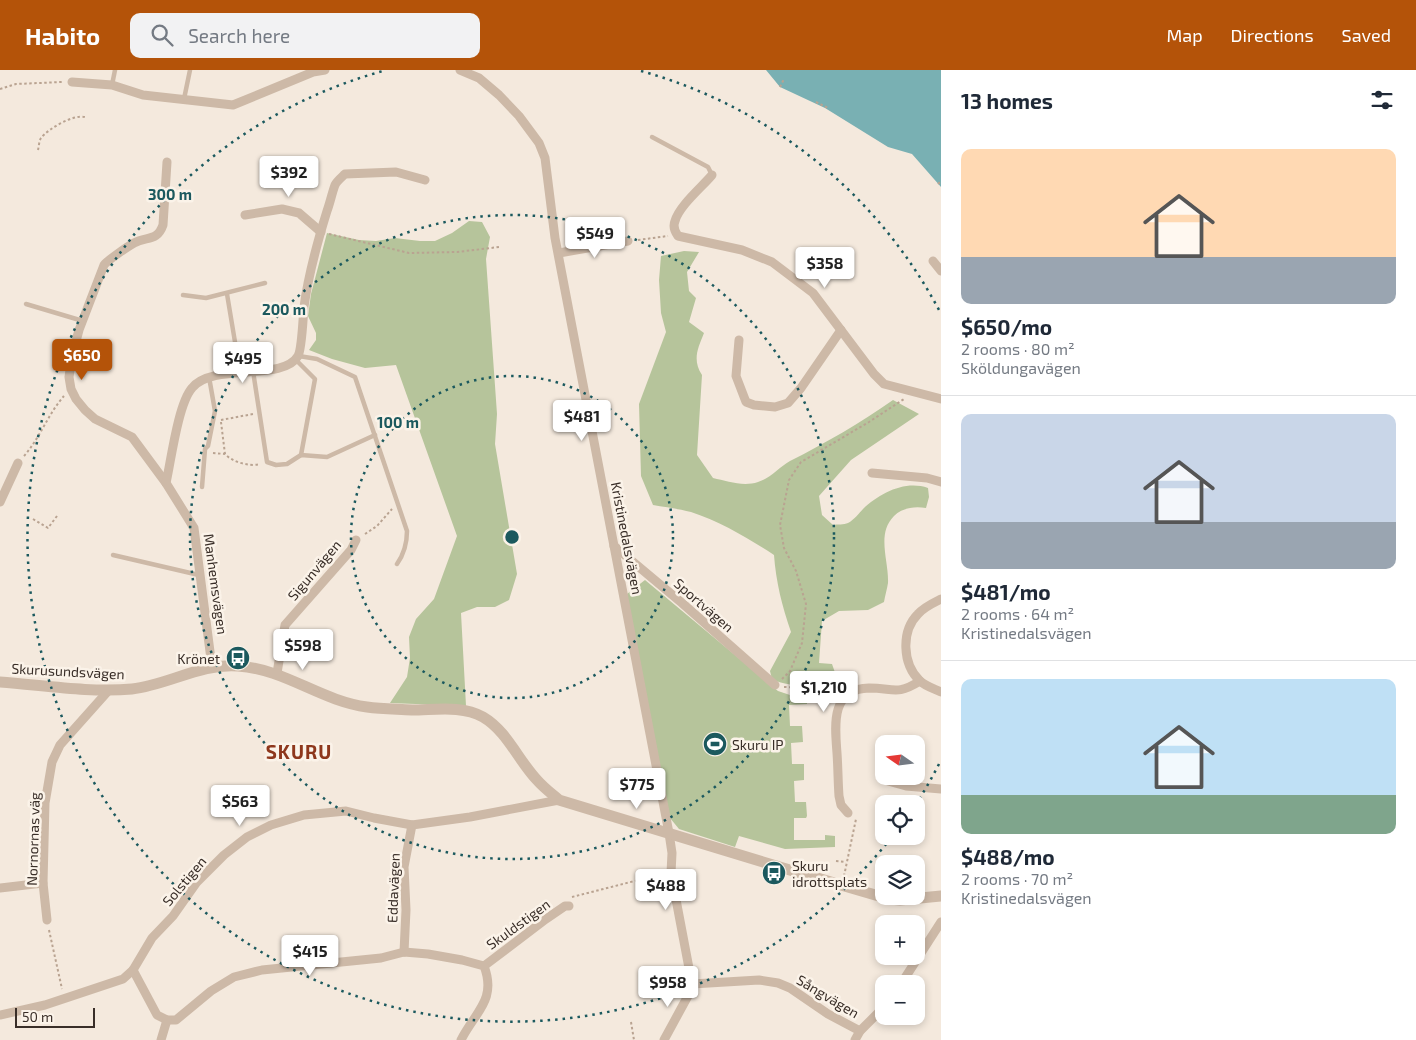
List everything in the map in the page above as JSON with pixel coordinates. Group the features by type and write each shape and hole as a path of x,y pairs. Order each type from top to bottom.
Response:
{"street":[{"path":"72,82 112,85 142,95 233,105 313,72 326,70"},
{"name":"Kristinedalsvägen","path":"460,70 479,78 499,95 519,116 539,143 545,158 550,210 669,833 672,853 671,873 692,984"},
{"path":"71,389 69,377 72,356 82,321 104,265 109,259 115,257 134,243 156,236 161,231 167,162"},
{"path":"166,483 185,401 192,387 209,377 278,369 290,364 297,357 304,305 321,232 336,184 345,174 396,172 425,180"},
{"path":"712,174 682,209 674,222 678,236 742,250 772,262 813,293 874,374 884,384 941,399"},
{"path":"245,215 282,209 299,213 321,232"},
{"path":"558,253 628,241"},
{"path":"933,261 941,271"},
{"path":"739,340 736,376 746,402 754,405 774,407 788,403 841,330"},
{"name":"Manhemsvägen","path":"71,389 76,399 90,414 132,437 166,483 194,528 212,667"},
{"path":"0,502 18,463"},
{"path":"872,473 927,478 941,482"},
{"name":"Sigunvägen","path":"277,673 285,625 351,550 356,540"},
{"name":"Sportvägen","path":"614,546 775,685"},
{"path":"941,599 918,614 909,627 905,642 912,669 920,681 941,692"},
{"name":"Skurusundsvägen","path":"0,682 109,690 133,689 158,684 212,667 238,666 277,673 336,699 366,707 465,711 482,717 498,730 536,780 559,800 894,899 941,896"},
{"path":"848,813 841,805 839,796 835,726 839,706 852,692 869,688 902,691 920,681"},
{"name":"Nornornas väg","path":"47,920 44,883 45,802 52,762 60,745 109,690"},
{"path":"902,785 941,789"},
{"name":"Solstigen","path":"0,1015 44,1005 123,979 133,970 152,938 172,916 197,882 247,837 271,825 304,815 346,811 412,825 470,817 559,800"},
{"name":"Eddavägen","path":"404,952 406,910 404,868 412,825"},
{"path":"0,888 44,883"},
{"name":"Skuldstigen","path":"484,966 571,901"},
{"path":"907,975 941,922"},
{"path":"133,970 157,1015 167,1020 176,1020 212,991 234,977 262,970 382,958 404,952 462,960 484,966 489,990 483,1006 462,1040"},
{"name":"Sångvägen","path":"692,984 759,980 778,983 790,988 828,1014 860,1031"},
{"path":"664,1040 689,994 692,984"},
{"path":"855,1040 860,1031 875,1016"},
{"path":"161,1040 167,1020"}],"lane":[{"path":"112,85 115,70"},
{"path":"184,99 190,70"},
{"path":"652,136 708,168 712,174"},
{"path":"183,295 206,298 228,294 265,282"},
{"path":"228,294 240,372"},
{"path":"26,304 82,321"},
{"path":"297,357 317,359 355,377 407,531 407,542 397,564"},
{"path":"297,357 314,379 301,455"},
{"path":"253,371 267,462 276,465 287,464 301,455 327,458 375,435"},
{"path":"202,487 205,452 215,412 209,377"},
{"path":"113,555 201,575"}],"path":[{"path":"780,87 784,79"},
{"path":"0,89 16,84 60,82"},
{"path":"816,102 828,108"},
{"path":"38,150 40,139 48,131 62,122 80,116 85,117"},
{"path":"938,184 941,181"},
{"path":"628,241 669,236 667,230 670,223 674,222"},
{"path":"321,232 409,253 457,252 500,247"},
{"path":"31,449 54,409 71,389"},
{"path":"852,692 843,689 781,687 775,685 790,670 802,643 806,604 796,571 784,548 780,525 789,480 801,462 869,422 914,392"},
{"path":"260,413 221,420 225,454 229,459 256,465 267,462"},
{"path":"205,452 225,454"},
{"path":"356,540 376,526 386,513 398,504"},
{"path":"33,519 48,528 57,516"},
{"path":"842,885 856,815 848,813"},
{"path":"836,861 847,862"},
{"path":"571,901 664,874"},
{"path":"47,920 65,998"},
{"path":"631,1022 634,1040"}],"green space":[{"path":"469,221 482,222 490,237 486,259 497,414 495,444 517,574 509,600 495,607 477,607 461,613 466,706 390,703 407,677 410,658 409,637 416,619 434,599 457,536 396,365 365,368 332,359 309,350 316,340 316,333 308,316 311,294 327,233 359,240 376,241 395,238 435,241 452,233"},
{"path":"684,251 699,252 687,272 689,291 696,298 689,322 704,333 698,349 697,359 702,375 697,455 713,478 741,484 763,480 786,463 843,432 893,400 919,414 851,460 819,496 822,515 833,525 848,523 870,503 893,489 911,486 928,488 929,497 926,508 904,509 897,513 889,523 884,539 888,583 884,602 868,610 839,611 822,621 819,663 832,664 839,684 805,686 786,684 772,679 770,671 791,632 780,594 774,555 734,531 702,516 653,505 641,476 639,404 666,332 661,313 659,280 661,256"},
{"path":"645,580 778,691 796,697 807,697 807,704 789,705 790,726 802,726 803,742 791,743 792,764 804,764 804,780 794,781 795,802 806,802 807,816 806,818 794,818 794,840 825,840 825,835 835,836 835,847 785,849 739,836 735,847 679,829 670,818 627,594"}],"water":[{"path":"766,70 941,70 941,187 912,154 888,147 825,108 780,87"}],"place":[{"name":"Krönet","path":"238,658"},
{"name":"Skuru IP","path":"715,744"},
{"name":"Skuru idrottsplats","path":"774,873"}],"district":[{"name":"SKURU","path":"299,751"}]}
